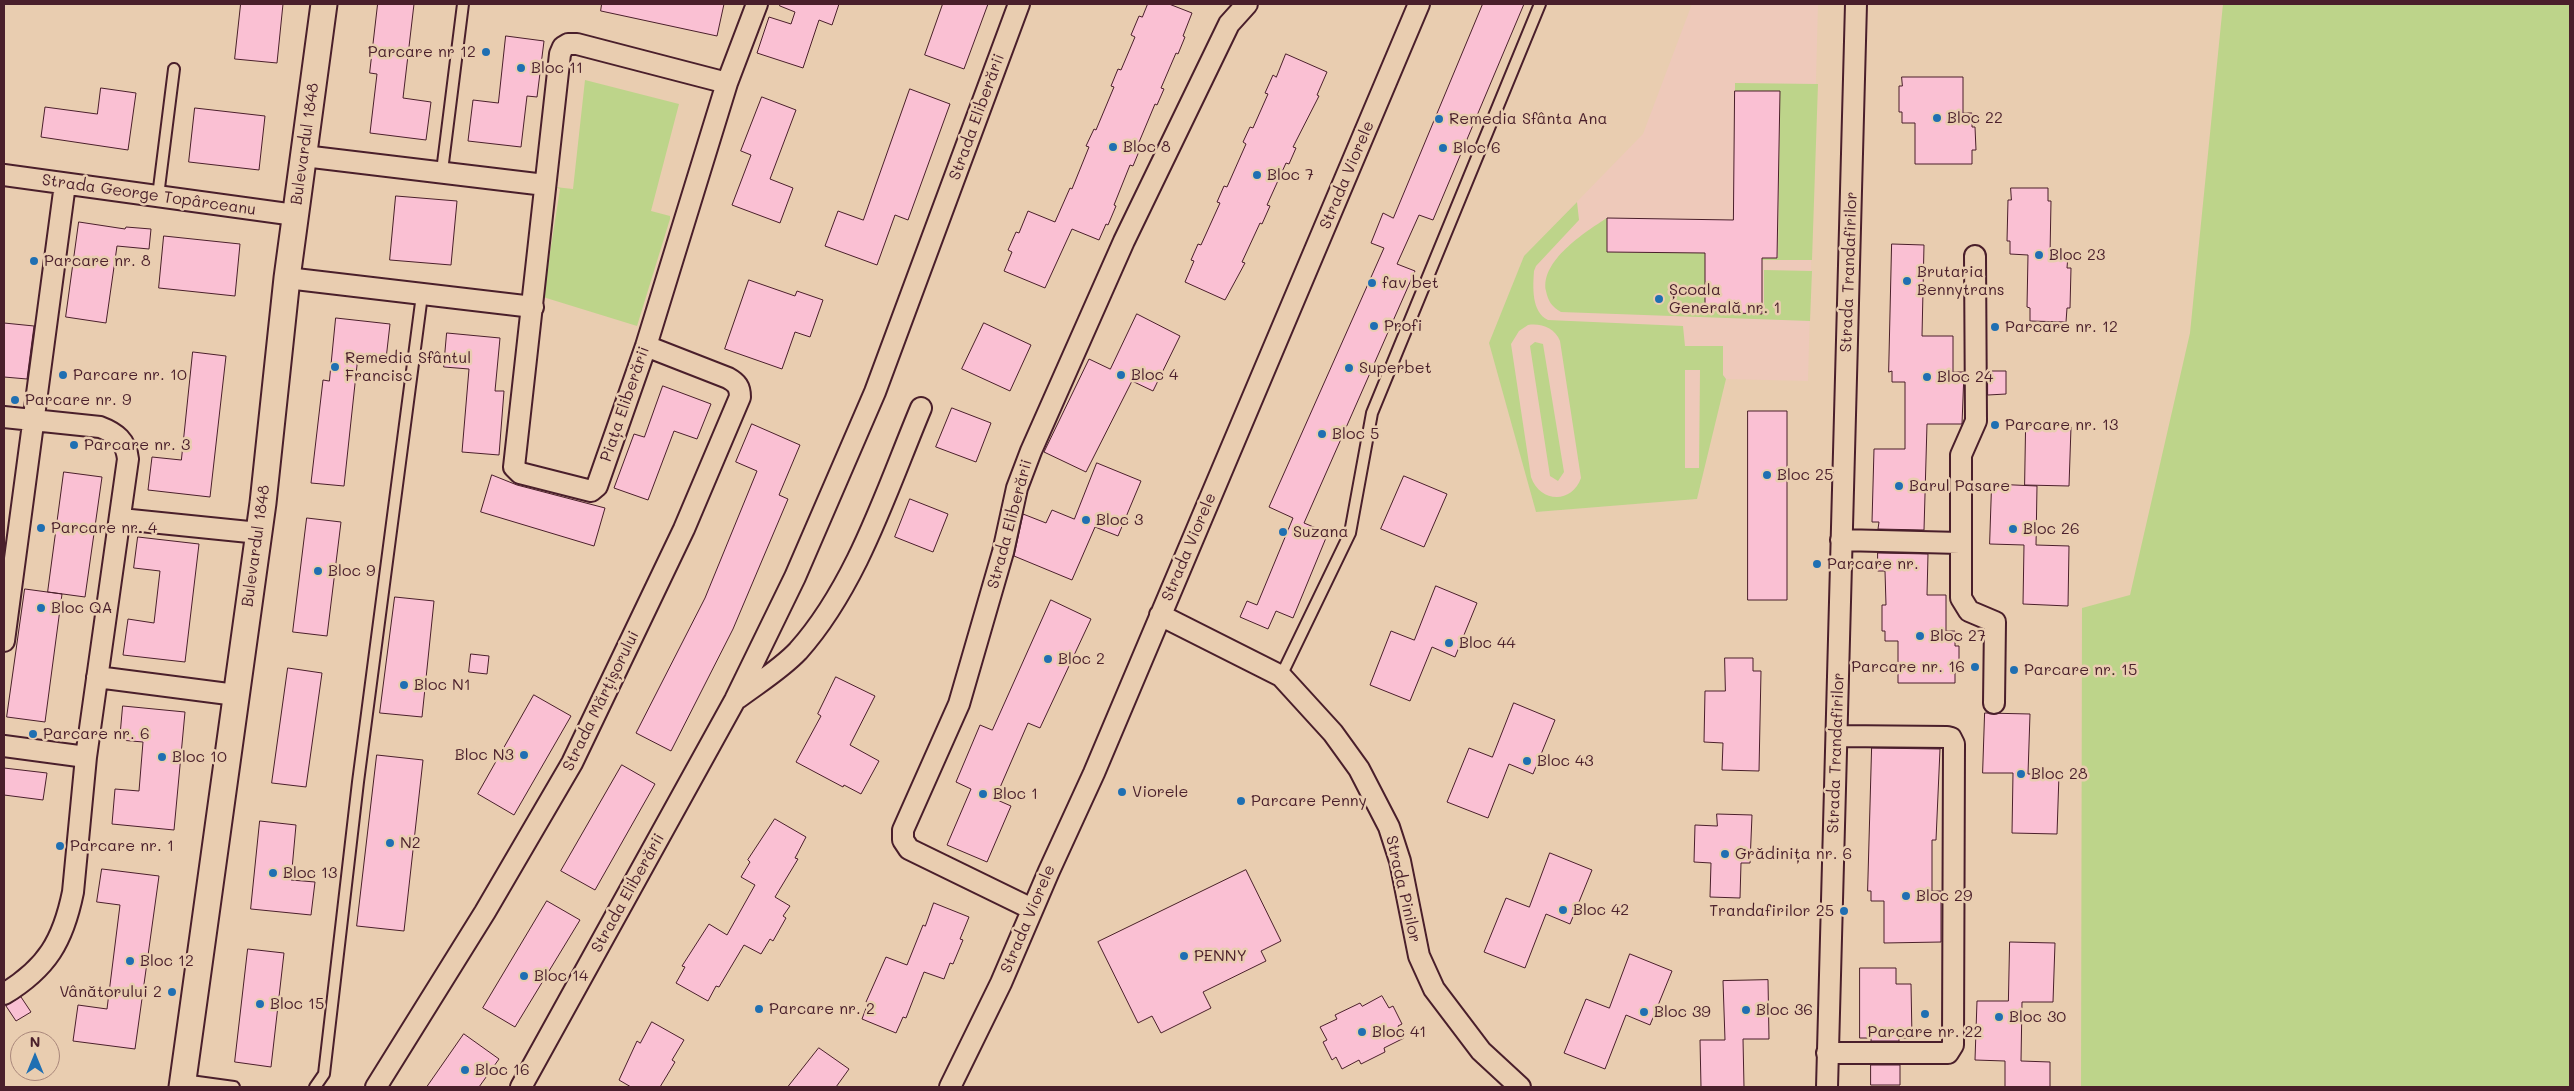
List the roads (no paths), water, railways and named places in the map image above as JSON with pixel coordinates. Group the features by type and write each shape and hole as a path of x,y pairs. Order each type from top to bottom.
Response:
{"street":[{"name":"Bulevardul 1848","path":"182,1084 258,533 287,278 324,4"},
{"name":"Piața Eliberării","path":"727,83 577,44 568,44 563,47 560,54 514,467 520,473 594,490 646,346 727,83 757,4"},
{"name":"Strada Eliberării","path":"521,1087 735,700 795,577 859,430 1019,4"},
{"name":"Strada Eliberării","path":"1032,909 909,849 903,840 903,830 959,704 1003,552 1017,488 1031,451 1124,241 1229,24 1247,4"},
{"name":"Strada Viorele","path":"951,1086 1001,983 1032,909 1094,773 1419,4"},
{"name":"Strada Trandafirilor","path":"1827,1087 1830,902 1838,736 1840,540 1856,4"},
{"path":"304,156 442,171 545,185"},
{"name":"Strada George Topârceanu","path":"4,175 295,215"},
{"path":"4,641 65,184"},
{"path":"1975,256 1976,421 1961,455 1961,598 1969,611 1995,622 1994,703"},
{"path":"287,278 533,307"},
{"name":"Strada Mărțișorului","path":"376,1087 485,912 572,762 684,529 740,397 740,390 735,382 728,378 646,346"},
{"name":"Strada Eliberării","path":"735,700 796,653 828,610 856,563 921,408"},
{"path":"4,417 100,427 114,432 122,440 127,449 128,459 86,757 73,892 64,928 48,956 35,972 4,994"},
{"path":"121,519 258,533"},
{"path":"1840,540 1960,543"},
{"name":"Strada Pinilor","path":"1160,615 1281,676 1333,732 1359,769 1389,827 1400,861 1419,956 1434,990 1481,1051 1520,1087"},
{"path":"97,677 236,695"},
{"path":"1827,1053 1948,1053 1953,1045 1954,744 1951,738 1946,737 1838,736"},
{"path":"4,746 86,757"}],"lane":[{"path":"442,171 463,4"},
{"path":"1281,676 1350,533 1372,413 1540,4"},
{"path":"158,196 174,69"},
{"path":"315,1087 324,1074 358,782 422,294"},
{"path":"182,1084 234,1087"}],"place":[{"name":"Parcare nr 12","path":"486,52"},
{"name":"Bloc 11","path":"521,68"},
{"name":"Bloc 22","path":"1937,118"},
{"name":"Remedia Sfânta Ana","path":"1439,119"},
{"name":"Bloc 8","path":"1113,147"},
{"name":"Bloc 6","path":"1443,148"},
{"name":"Bloc 7","path":"1257,175"},
{"name":"Bloc 23","path":"2039,255"},
{"name":"Parcare nr. 8","path":"34,261"},
{"name":"Brutaria Bennytrans","path":"1907,281"},
{"name":"fav bet","path":"1372,283"},
{"name":"Școala Generală nr. 1","path":"1659,299"},
{"name":"Profi","path":"1374,326"},
{"name":"Parcare nr. 12","path":"1995,327"},
{"name":"Remedia Sfântul Francisc","path":"335,367"},
{"name":"Superbet","path":"1349,368"},
{"name":"Parcare nr. 10","path":"63,375"},
{"name":"Bloc 4","path":"1121,375"},
{"name":"Bloc 24","path":"1927,377"},
{"name":"Parcare nr. 9","path":"15,400"},
{"name":"Parcare nr. 13","path":"1995,425"},
{"name":"Bloc 5","path":"1322,434"},
{"name":"Parcare nr. 3","path":"74,445"},
{"name":"Bloc 25","path":"1767,475"},
{"name":"Barul Pasare","path":"1899,486"},
{"name":"Bloc 3","path":"1086,520"},
{"name":"Parcare nr. 4","path":"41,528"},
{"name":"Bloc 26","path":"2013,529"},
{"name":"Suzana","path":"1283,532"},
{"name":"Parcare nr.","path":"1817,564"},
{"name":"Bloc 9","path":"318,571"},
{"name":"Bloc QA","path":"41,608"},
{"name":"Bloc 27","path":"1920,636"},
{"name":"Bloc 44","path":"1449,643"},
{"name":"Bloc 2","path":"1048,659"},
{"name":"Parcare nr. 16","path":"1975,667"},
{"name":"Parcare nr. 15","path":"2014,670"},
{"name":"Bloc N1","path":"404,685"},
{"name":"Parcare nr. 6","path":"33,734"},
{"name":"Bloc N3","path":"524,755"},
{"name":"Bloc 10","path":"162,757"},
{"name":"Bloc 43","path":"1527,761"},
{"name":"Bloc 28","path":"2021,774"},
{"name":"Viorele","path":"1122,792"},
{"name":"Bloc 1","path":"983,794"},
{"name":"Parcare Penny","path":"1241,801"},
{"name":"N2","path":"390,843"},
{"name":"Parcare nr. 1","path":"60,846"},
{"name":"Grădinița nr. 6","path":"1725,854"},
{"name":"Bloc 13","path":"273,873"},
{"name":"Bloc 29","path":"1906,896"},
{"name":"Bloc 42","path":"1563,910"},
{"name":"Trandafirilor 25","path":"1844,911"},
{"name":"PENNY","path":"1184,956"},
{"name":"Bloc 12","path":"130,961"},
{"name":"Bloc 14","path":"524,976"},
{"name":"Vânătorului 2","path":"172,992"},
{"name":"Bloc 15","path":"260,1004"},
{"name":"Parcare nr. 2","path":"759,1009"},
{"name":"Bloc 36","path":"1746,1010"},
{"name":"Bloc 39","path":"1644,1012"},
{"name":"Parcare nr. 22","path":"1925,1014"},
{"name":"Bloc 30","path":"1999,1017"},
{"name":"Bloc 41","path":"1362,1032"},
{"name":"Bloc 16","path":"465,1070"}]}
